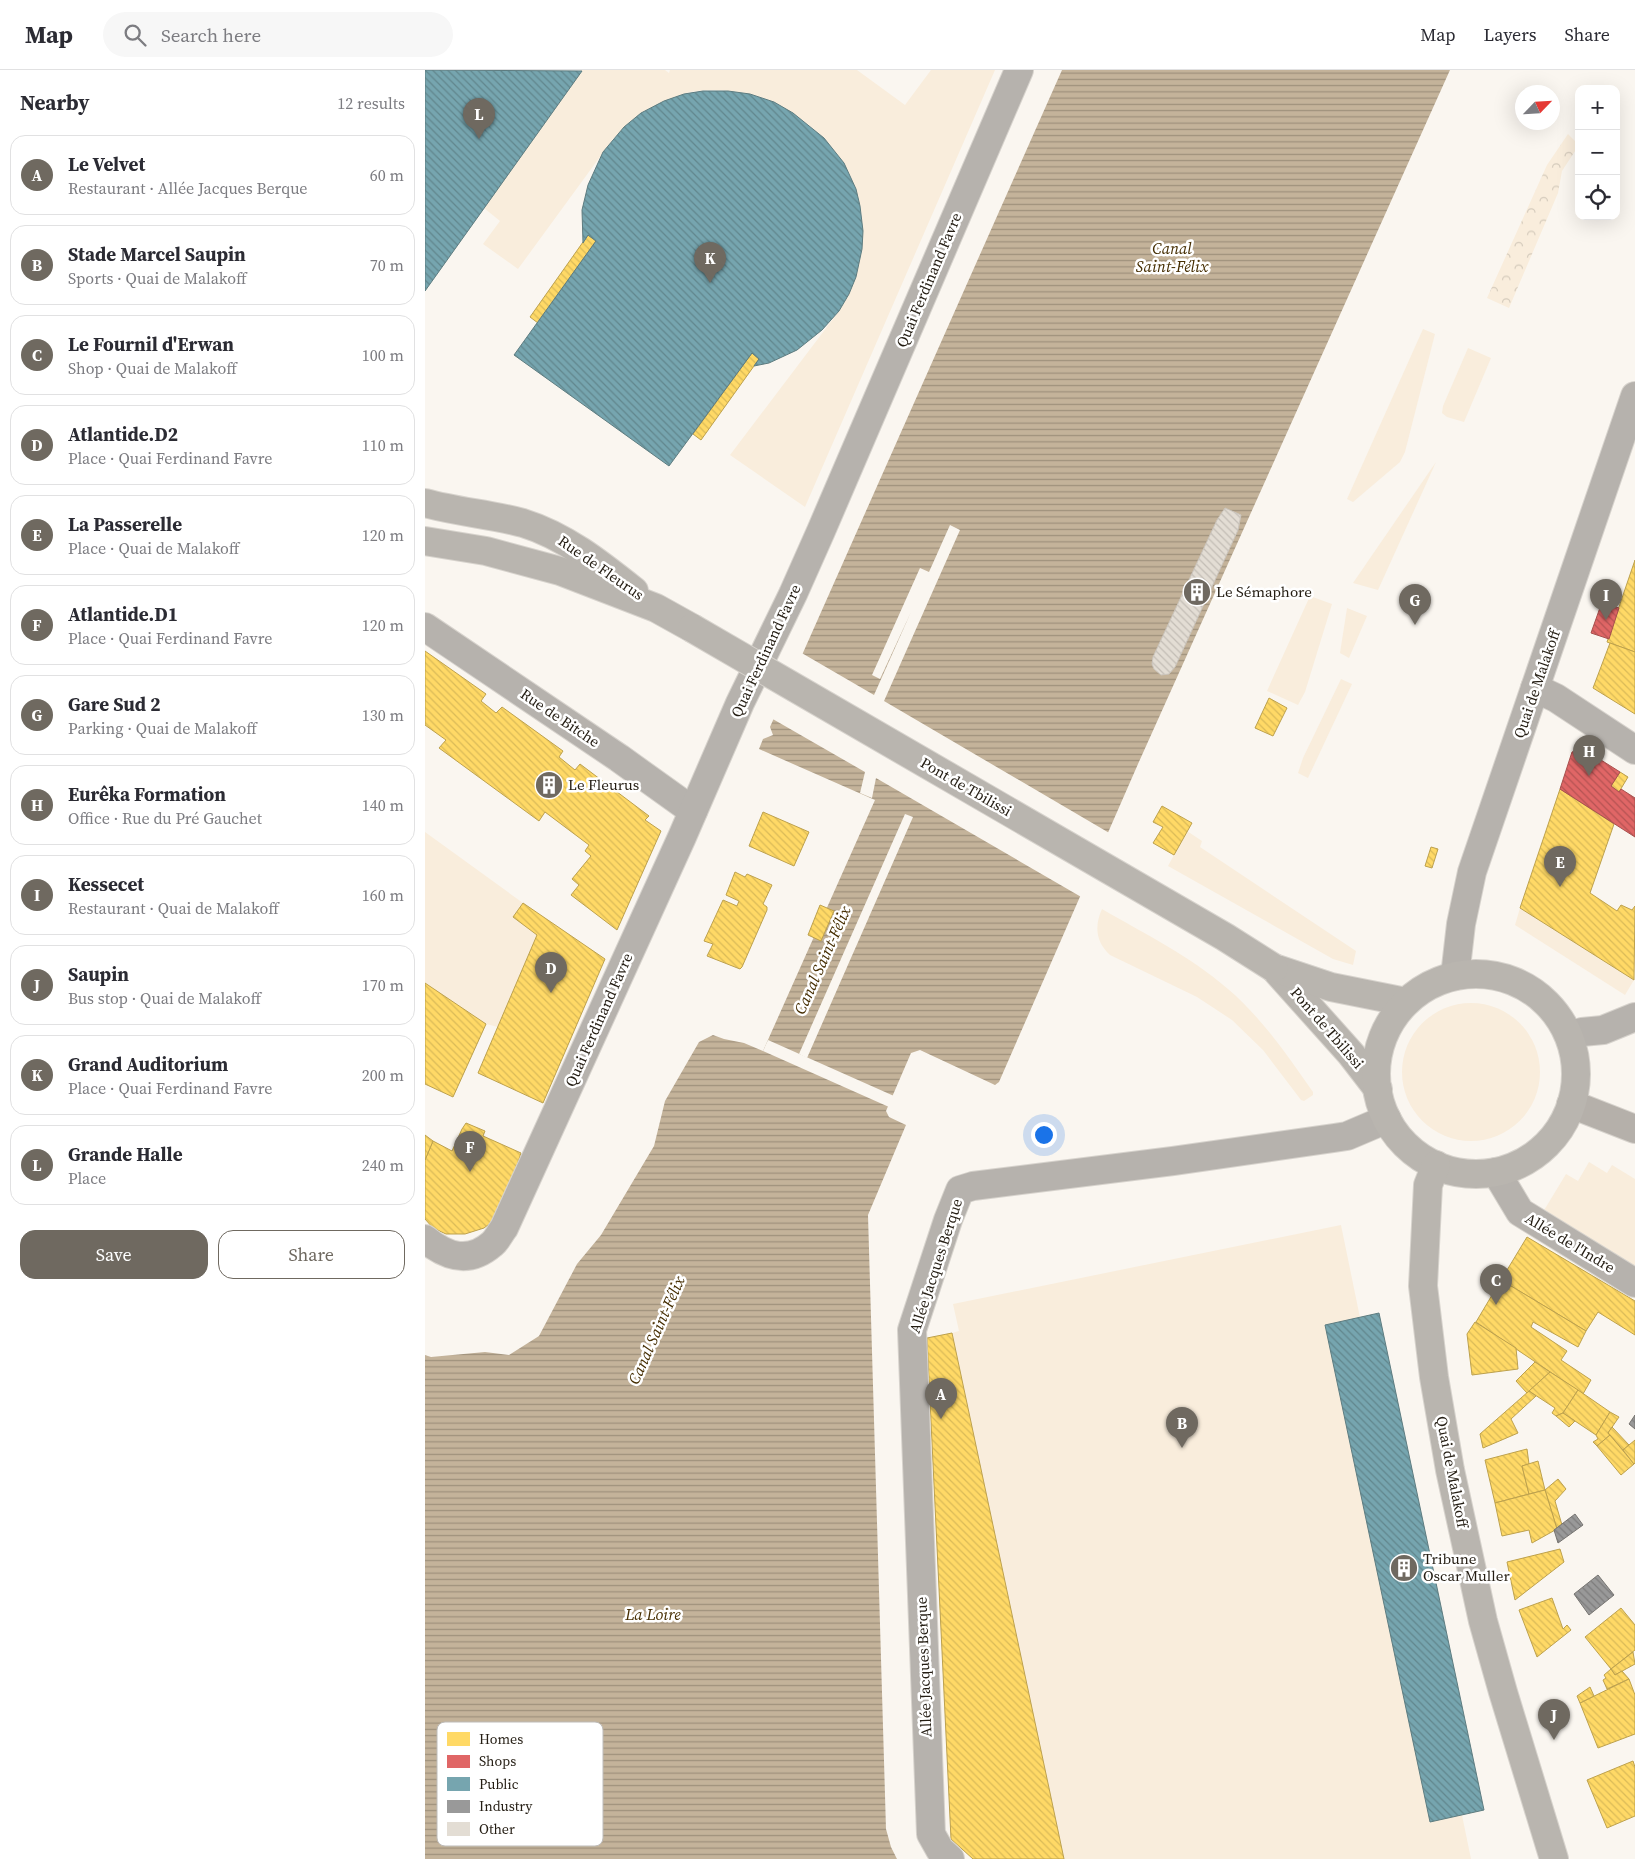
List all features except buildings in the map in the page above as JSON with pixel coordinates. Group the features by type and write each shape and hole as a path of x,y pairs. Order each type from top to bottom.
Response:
{"main road":[{"name":"Rue de Fleurus","path":"425,503 440,508 483,514 524,524 556,536 599,564 656,608"},
{"name":"Rue de Fleurus","path":"425,541 486,551 560,571 656,608"},
{"name":"Pont de Tbilissi","path":"656,608 1225,937 1274,968 1331,987 1405,1002"},
{"name":"Pont de Tbilissi","path":"1274,968 1351,1054 1378,1089"},
{"path":"1487,974 1517,982 1544,1000 1563,1024 1569,1036 1575,1060 1575,1082 1571,1104 1555,1135 1529,1159 1497,1172 1466,1173 1436,1165 1421,1157 1396,1134 1387,1119 1378,1089 1376,1073 1381,1042 1395,1014 1405,1002 1429,986 1455,976 1487,974"},
{"name":"Quai de Malakoff","path":"1436,1165 1428,1185 1423,1286 1434,1377 1450,1470 1483,1621 1554,1859"}],"street":[{"name":"Quai Ferdinand Favre","path":"425,1240 451,1256 474,1255 493,1244 504,1228 693,811 739,703 793,594 1019,70"},
{"name":"Quai de Malakoff","path":"1455,976 1461,924 1472,872 1635,396"},
{"name":"Rue de Bitche","path":"425,627 619,758 693,811"},
{"path":"1535,688 1556,698 1635,750"},
{"path":"1569,1036 1610,1028 1635,1018"},
{"path":"1571,1104 1635,1129"},
{"name":"Allée Jacques Berque","path":"950,1859 940,1850 931,1834 911,1330 960,1190 973,1186 1173,1161 1347,1136 1387,1119"},
{"name":"Allée de l'Indre","path":"1497,1172 1520,1212 1635,1282"}],"green space":[{"path":"581,70 665,70 669,73 670,70 857,70 905,105 931,70 995,70 805,507 730,455 839,311 852,285 860,259 863,233 861,208 854,183 841,160 824,139 802,120 782,107 760,97 744,93 713,90 690,92 679,96 637,120 613,139 518,269 483,244 500,221 484,208"},
{"path":"1568,134 1575,141 1575,151 1562,171 1558,193 1509,308 1487,298 1547,165"},
{"path":"1423,329 1435,334 1405,452 1400,462 1353,502 1347,499"},
{"path":"1468,348 1491,358 1464,422 1447,417 1442,413 1443,406"},
{"path":"1436,462 1378,590 1353,583"},
{"path":"1310,596 1332,604 1305,692 1298,705 1267,691"},
{"path":"1347,608 1367,616 1349,658 1340,653"},
{"path":"1341,679 1352,684 1308,778 1298,773 1303,758"},
{"path":"1187,831 1202,841 1200,847 1356,951 1353,965 1333,959 1168,866"},
{"path":"425,832 523,903 513,917 537,935 498,1027 486,1024 425,983"},
{"path":"1520,908 1634,980 1625,995 1515,925"},
{"path":"1102,909 1183,956 1228,989 1252,1012 1294,1064 1313,1092 1313,1095 1304,1101 1301,1100 1263,1050 1232,1020 1197,997 1110,955 1102,945 1098,934 1097,928"},
{"path":"1471,1003 1497,1009 1520,1023 1534,1046 1540,1072 1534,1098 1520,1121 1497,1135 1471,1141 1445,1135 1422,1121 1408,1098 1402,1072 1408,1046 1422,1023 1445,1009"},
{"path":"1589,1162 1607,1173 1612,1165 1635,1179 1635,1267 1543,1212 1566,1174 1578,1181"},
{"path":"1341,1225 1471,1859 1064,1859 952,1333 959,1331 953,1304"}],"water":[{"path":"1062,70 1450,70 1138,764 999,1082 995,1085 920,1050 911,1053 886,1111 889,1117 906,1125 868,1215 886,1829 891,1847 897,1859 425,1859 425,1355 431,1357 485,1352 509,1355 539,1336 577,1264 601,1235 654,1146 665,1101 699,1042 713,1035 744,1043 763,1051 875,800 759,749 763,739 773,735 770,727","holes":["905,814 913,817 807,1058 799,1054"]}],"pier":[{"path":"950,525 960,530 884,701 1111,834 1083,898 876,778 872,798 860,793 865,772 771,718 800,652 874,695 911,612 880,679 872,675 920,568 929,572"},
{"path":"768,1040 894,1096 889,1107 763,1051"}],"place":[{"name":"Grande Halle","path":"479,139"},
{"name":"Grand Auditorium","path":"710,283"},
{"name":"Le Sémaphore","path":"1197,592"},
{"name":"Kessecet","path":"1606,620"},
{"name":"Gare Sud 2","path":"1415,625"},
{"name":"Eurêka Formation","path":"1589,776"},
{"name":"Le Fleurus","path":"549,785"},
{"name":"La Passerelle","path":"1560,887"},
{"name":"Atlantide.D2","path":"551,993"},
{"name":"Atlantide.D1","path":"470,1172"},
{"name":"Le Fournil d'Erwan","path":"1496,1305"},
{"name":"Le Velvet","path":"941,1419"},
{"name":"Stade Marcel Saupin","path":"1182,1448"},
{"name":"Tribune Oscar Muller","path":"1404,1568"},
{"name":"Saupin","path":"1554,1740"}],"water label":[{"name":"Canal Saint-Félix","path":"1172,257"},
{"name":"Canal Saint-Félix","path":"822,960"},
{"name":"Canal Saint-Félix","path":"656,1330"},
{"name":"La Loire","path":"653,1614"}]}
